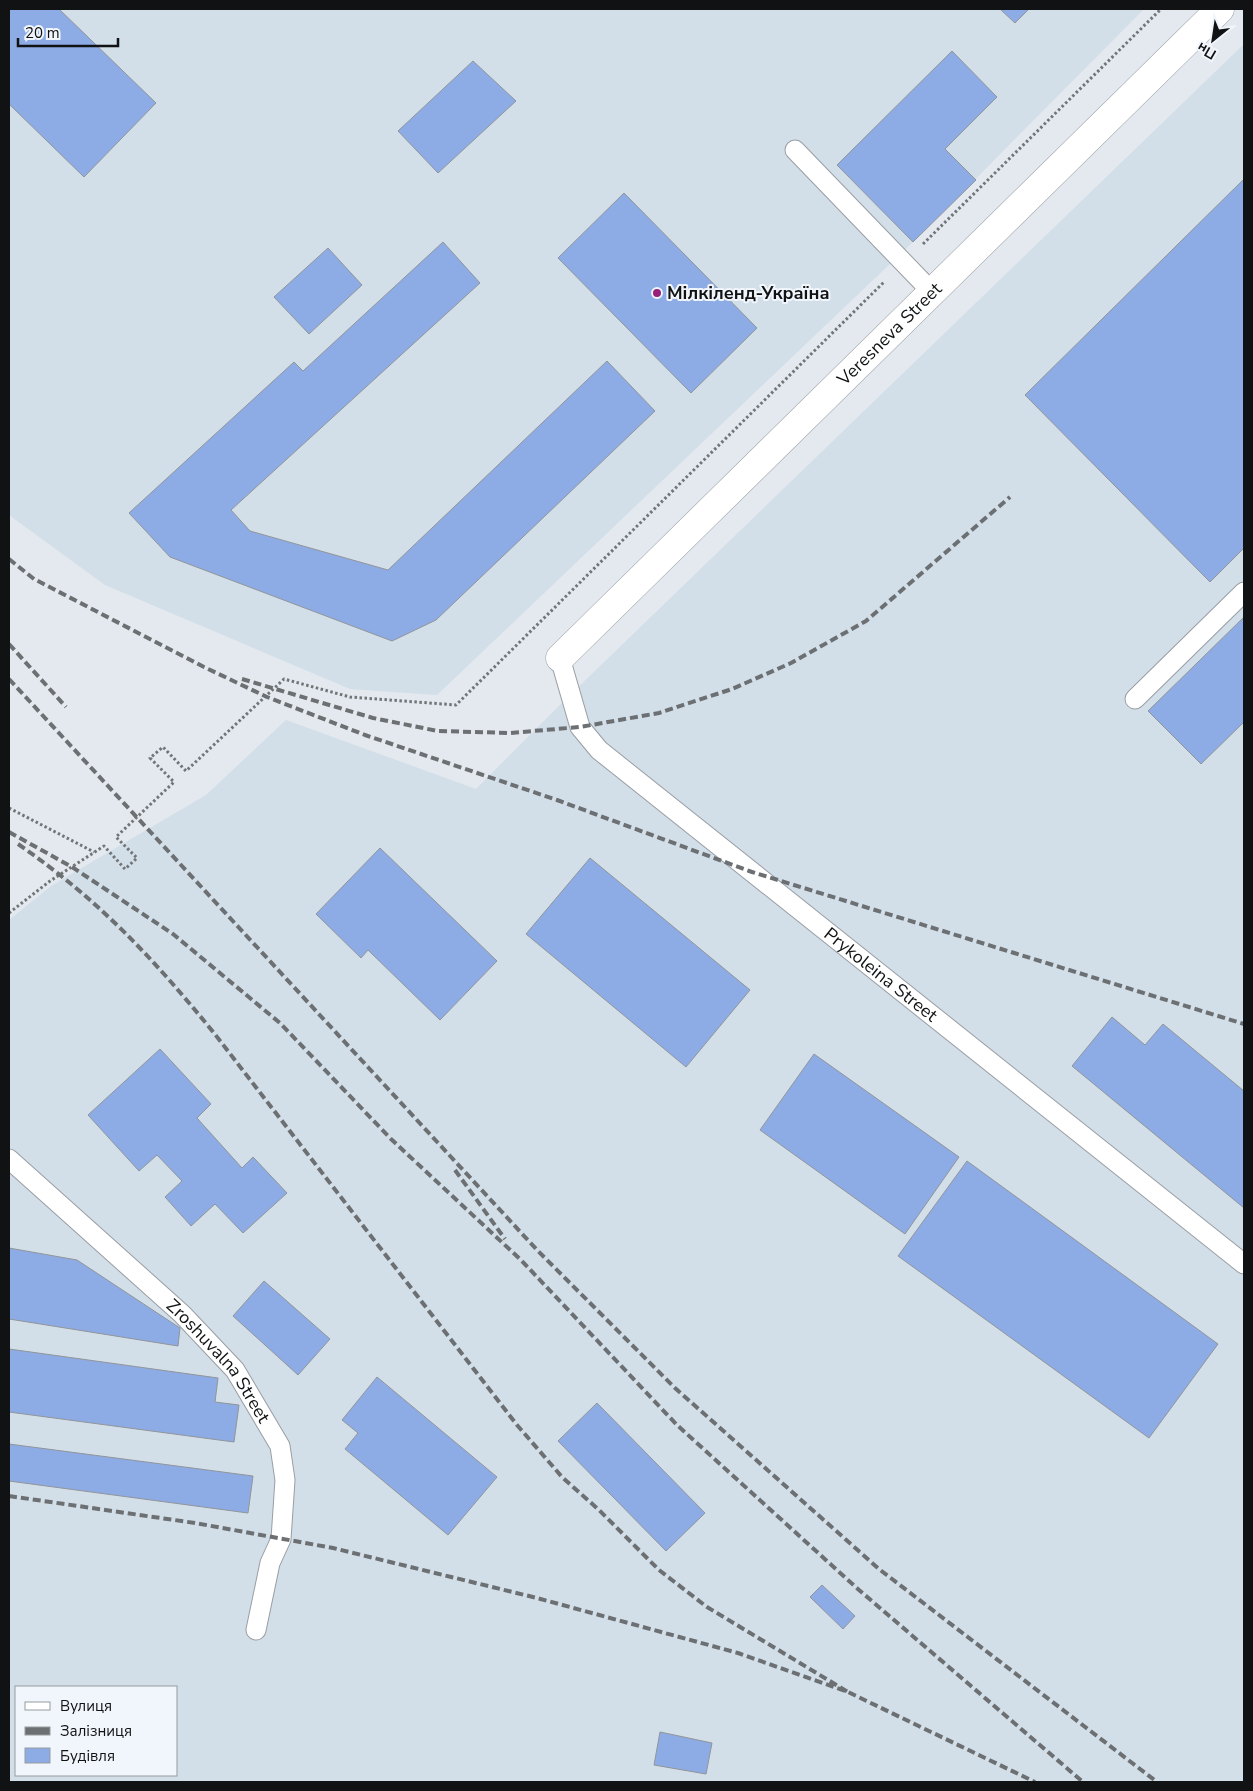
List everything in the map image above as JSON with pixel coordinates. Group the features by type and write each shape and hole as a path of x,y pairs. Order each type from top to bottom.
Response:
{"street":[{"name":"Veresneva Street","path":"560,658 1220,9"}],"lane":[{"path":"795,150 932,292"},
{"path":"1135,699 1244,592"},
{"name":"Prykoleina Street","path":"560,658 580,728 599,750 1244,1264"},
{"name":"Zroshuvalna Street","path":"9,1159 189,1321 235,1370 280,1446 285,1480 281,1539 270,1563 256,1630"}],"path":[{"path":"9,913 50,881 104,846 125,869 137,858 116,837 174,782 150,758 163,747 186,771 284,680 350,696 456,705 1161,9"},
{"path":"9,808 94,852"}],"shaded area":[{"path":"9,9 1144,9 913,242 437,695 350,689 105,585 9,515"},
{"path":"1244,44 1244,1782 9,1782 9,920 51,886 206,795 286,720 476,789 569,696"}],"building":[{"path":"9,9 59,9 156,103 84,177 9,104"},
{"path":"1000,9 1029,9 1015,23"},
{"path":"952,51 997,97 945,149 976,180 913,242 837,165"},
{"path":"473,61 516,101 438,173 398,131"},
{"path":"1244,179 1244,548 1210,582 1025,395"},
{"name":"Мілкіленд-Україна","path":"624,193 757,328 691,393 558,258"},
{"path":"443,242 480,283 231,510 250,531 388,570 607,361 655,411 436,620 392,641 170,557 129,513 294,362 303,371"},
{"path":"328,248 362,285 309,334 274,297"},
{"path":"1244,617 1244,722 1201,764 1148,711"},
{"path":"380,848 497,961 440,1020 368,950 361,958 316,914"},
{"path":"590,858 750,990 686,1067 526,934"},
{"path":"1112,1017 1145,1045 1163,1024 1244,1091 1244,1208 1072,1066"},
{"path":"160,1049 211,1104 197,1118 242,1168 253,1157 287,1193 243,1233 215,1204 191,1226 165,1197 182,1181 157,1155 139,1171 88,1115"},
{"path":"814,1054 959,1157 905,1234 760,1130"},
{"path":"967,1161 1218,1344 1149,1438 898,1256"},
{"path":"9,1248 77,1260 180,1328 178,1346 9,1319"},
{"path":"264,1281 330,1339 298,1375 233,1316"},
{"path":"9,1349 218,1378 215,1402 239,1405 234,1442 9,1412"},
{"path":"377,1377 497,1477 448,1535 345,1449 358,1433 342,1420"},
{"path":"597,1403 705,1513 666,1551 558,1441"},
{"path":"9,1444 253,1476 248,1513 9,1481"},
{"path":"822,1585 855,1616 843,1629 810,1597"},
{"path":"660,1732 712,1743 706,1774 654,1765"}],"railway":[{"path":"242,679 373,718 438,731 510,733 580,727 659,713 732,689 791,663 866,621 1010,497"},
{"path":"9,559 34,579 204,667 267,697 365,735 557,800 752,872 1244,1024"},
{"path":"9,644 66,707"},
{"path":"9,679 538,1251 675,1388 879,1569 1157,1782"},
{"path":"9,832 72,867 173,934 280,1023 391,1139 521,1260 677,1425 859,1590 1083,1782"},
{"path":"18,844 74,886 99,908 169,979 214,1033 517,1425 562,1477 599,1510 659,1570 707,1607 848,1692"},
{"path":"455,1170 505,1239"},
{"path":"9,1496 195,1523 333,1548 537,1598 738,1653 848,1692 1035,1782"}],"place":[{"name":"Мілкіленд-Україна","path":"657,293"}]}
